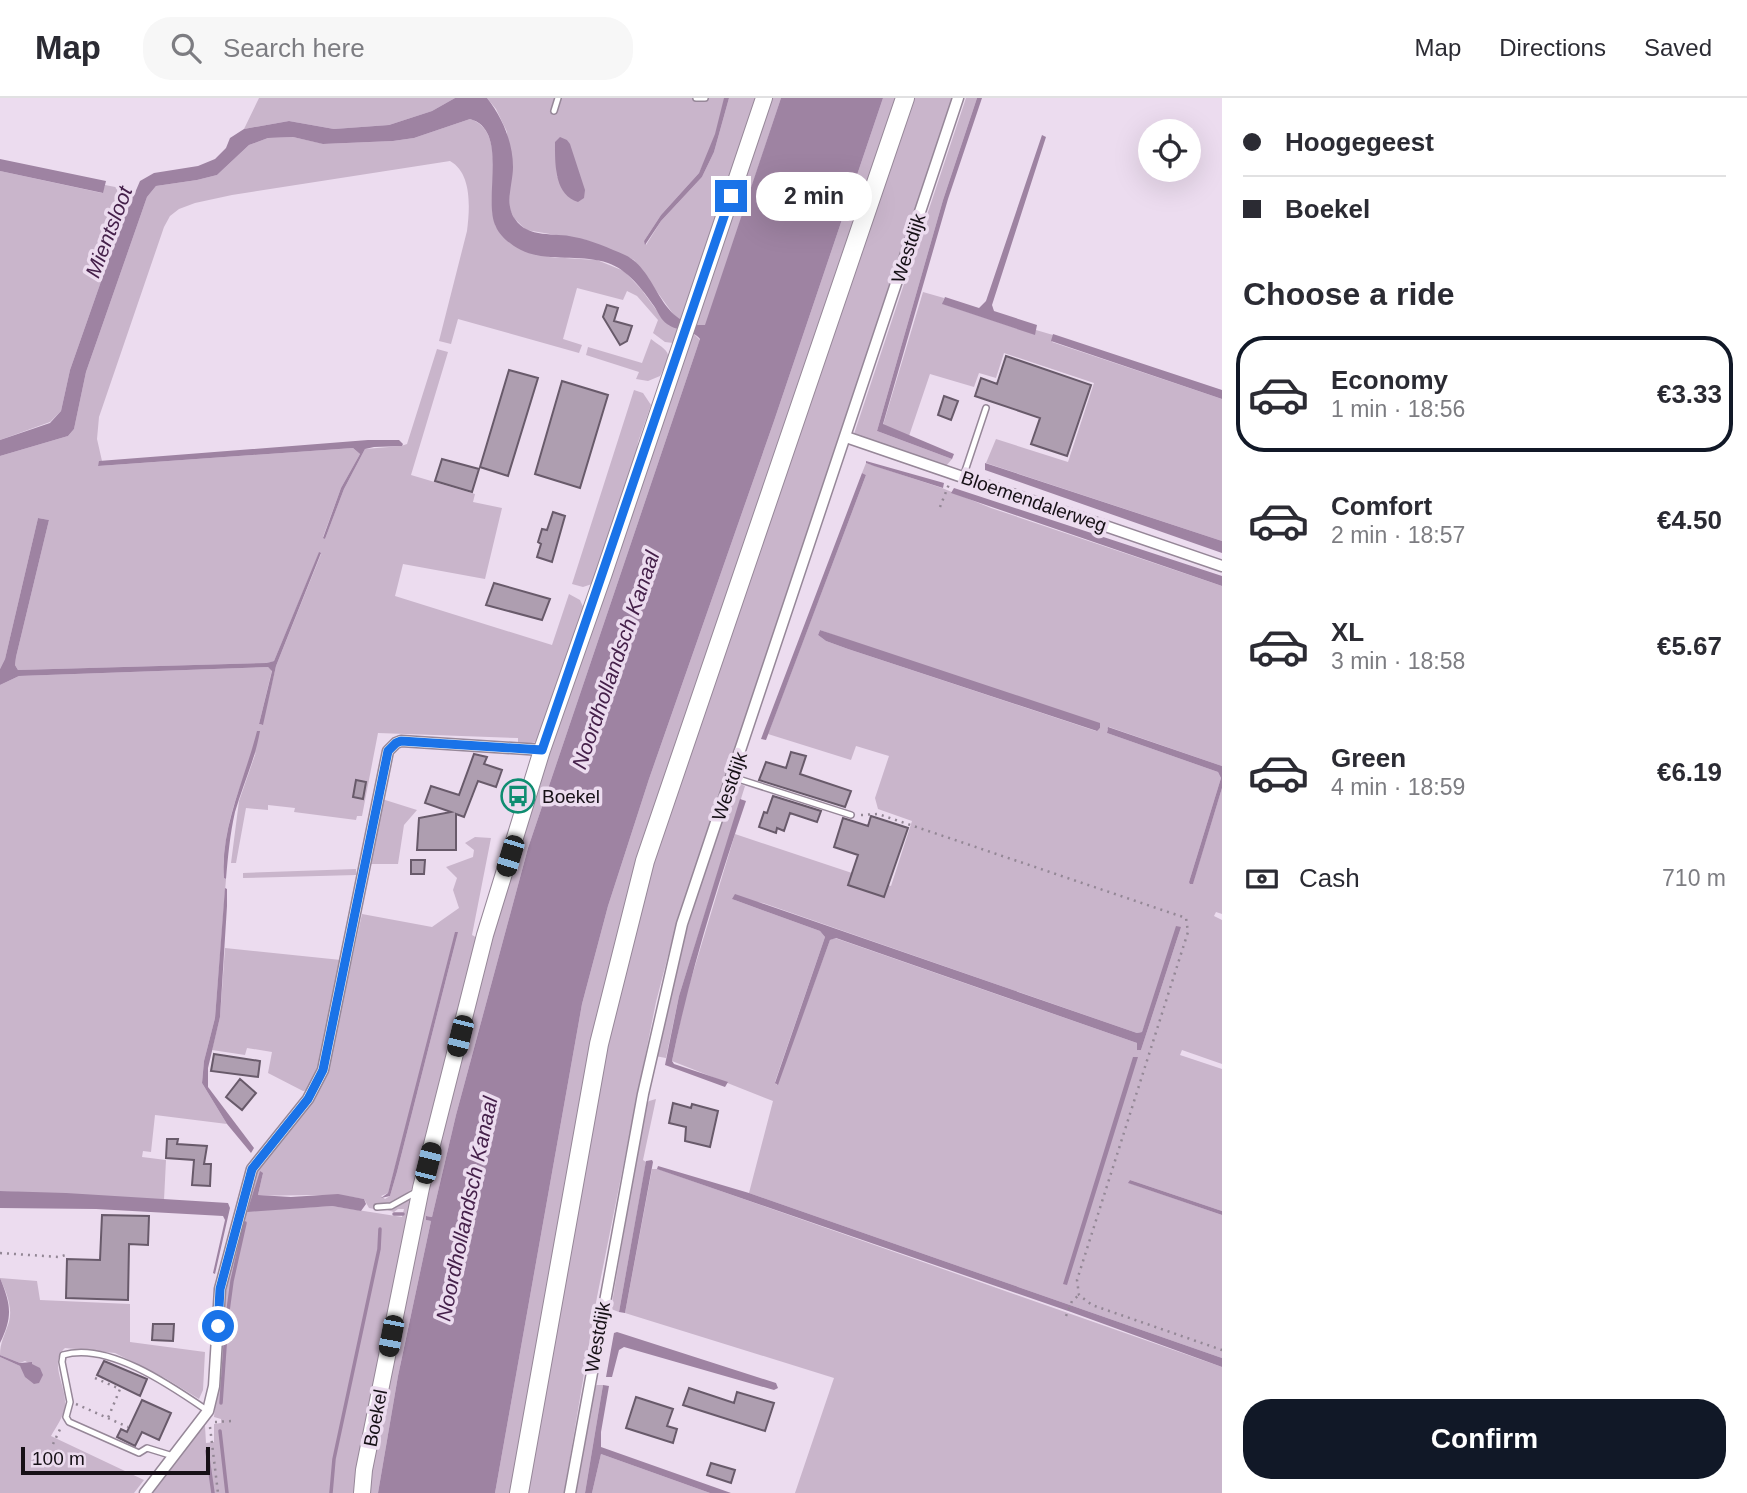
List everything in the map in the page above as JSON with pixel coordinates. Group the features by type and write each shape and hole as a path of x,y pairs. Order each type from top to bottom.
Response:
{"main road":[{"path":"519,1493 596,1056 645,861 905,98"}],"street":[{"name":"Boekel","path":"362,1493 364,1470 421,1188 485,935 542,750 764,98"},
{"name":"Westdijk","path":"570,1493 609,1270 662,1005 682,924 958,98"},
{"name":"Bloemendalerweg","path":"846,437 1222,566"},
{"path":"145,1493 173,1456 209,1416 214,1386 220,1289 236,1223 255,1163 299,1111 316,1087 323,1070 388,751 401,741 542,750"}],"lane":[{"path":"554,111 558,98"},
{"path":"696,98 705,98"},
{"path":"958,475 986,408"},
{"path":"732,777 850,815"},
{"path":"377,1207 391,1206 421,1188"},
{"path":"173,1456 147,1448 139,1454 69,1422 66,1418 70,1402 62,1358 66,1354 106,1355 152,1376 209,1416"}],"path":[{"path":"940,507 958,475"},
{"path":"850,815 878,814 1186,918 1188,932 1077,1280 1079,1295 1092,1306 1222,1350"},
{"path":"0,1253 59,1257 69,1254"},
{"path":"1066,1316 1072,1301 1079,1295"},
{"path":"95,1378 120,1389 108,1418"},
{"path":"70,1402 128,1427"},
{"path":"209,1416 233,1421"},
{"path":"53,1444 66,1418"},
{"path":"212,1444 218,1493"}],"shaded area":[{"path":"259,98 455,98 432,111 389,125 334,129 289,121 244,129"},
{"path":"487,98 727,98 717,135 699,173 661,215 644,241 646,245 661,221 702,177 714,152 729,98 755,98 683,321 676,318 634,260 586,240 526,230 514,218 510,210 507,132 496,109","holes":["567,140 578,172 557,177 555,143"]},
{"path":"770,98 781,98 706,325 694,325"},
{"path":"883,98 898,98 639,862 512,1493 495,1493 582,1004 608,906 649,779"},
{"path":"912,98 952,98 676,925 656,1002 597,1297 564,1493 524,1493 599,1073 633,924 700,718"},
{"path":"966,98 977,98 943,200 877,431 952,459 946,466 854,434"},
{"path":"470,119 487,133 491,144 492,208 496,227 549,257 597,260 624,271 660,315 681,329 673,343 665,342 653,333 658,320 637,296 627,291 623,300 577,288 563,339 582,345 579,353 458,319 451,344 439,341 467,231 469,212 466,182 450,161 232,195 179,209 170,216 164,227 99,417 97,439 102,461 98,466 353,448 360,454 341,488 323,537 325,539 344,489 365,449 407,444 437,349 448,352 411,475 475,494 473,502 502,508 485,579 403,564 395,596 552,645 569,594 580,600 585,611 538,742 518,745 518,738 378,733 362,816 357,816 356,820 294,812 295,808 268,805 268,810 246,808 236,863 231,863 239,801 256,752 237,796 225,847 226,879 215,1018 204,1061 202,1083 227,1124 155,1115 151,1152 143,1151 142,1157 166,1160 164,1200 0,1191 0,685 19,676 268,667 272,670 259,724 262,725 276,666 321,554 319,553 274,661 18,670 15,665 16,657 49,520 38,518 5,659 0,669 0,456 68,436 74,429 86,372 147,197 156,186 217,175 249,145 268,138 293,137 324,144 393,141 414,138"},
{"path":"0,171 102,193 105,185 136,191 119,230 70,370 61,411 50,422 0,440"},
{"path":"923,292 944,298 943,304 1034,334 1036,330 1053,335 1052,342 1222,399 1222,541 986,463 996,439 1068,462 1094,383 1004,353 996,378 979,373 974,387 930,374 909,436 883,425"},
{"path":"692,332 700,340 528,848 456,1115 432,1217 427,1216 426,1220 431,1221 398,1376 378,1493 368,1493 385,1389 417,1234 501,908 531,804 534,804 540,778"},
{"path":"651,339 666,351 669,358 667,369 664,368 660,376 648,381 636,379 639,372 586,355 588,347 642,363"},
{"path":"634,390 643,393 651,405 638,442 635,463 592,584 583,587 572,584"},
{"path":"866,463 1222,586 1222,766 1109,727 1107,733 1218,772 1221,778 1189,882 1193,883 1222,788 1222,914 1216,912 1214,916 1222,920 1222,1064 1182,1050 1180,1055 1222,1069 1222,1211 1130,1180 1129,1183 1222,1215 1222,1358 749,1193 773,1101 672,1061 685,999 735,834 891,886 912,821 878,809 875,798 889,756 856,746 851,760 768,734 866,475 862,473","holes":["820,630 853,642 1100,728 1096,731 848,649 826,641 818,635","732,899 763,903 1137,1033 1142,1032 1181,927 1141,1050 1137,1050 1137,1043 835,938 830,940 777,1085 775,1082 825,937 820,931"]},
{"path":"738,783 745,786 679,996 666,1058 655,1056 674,974 699,889 733,788"},
{"path":"382,799 417,810 404,825 398,864 371,864"},
{"path":"475,837 491,838 472,935 479,939 438,1102 412,1189 396,1201 376,1203 374,1209 369,1208 364,1199 351,1197 258,1195 263,1173 247,1211 332,1206 402,1217 404,1209 394,1212 387,1210 412,1200 355,1493 149,1493 202,1423 205,1426 206,1443 214,1442 214,1424 221,1423 221,1419 214,1417 222,1318 228,1278 257,1166 330,1059 362,914 432,927 459,908 453,890 457,878 446,867 473,857 474,850 465,843","holes":["458,932 390,1196 385,1199 381,1196 388,1193"]},
{"path":"356,869 356,875 243,878 243,873"},
{"path":"225,948 341,960 318,1071 309,1090 303,1091 268,1073 272,1052 247,1048 245,1055 212,1050 220,1017"},
{"path":"656,1099 643,1160 646,1162 619,1312 611,1309 645,1106"},
{"path":"652,1169 1222,1367 1222,1493 795,1493 834,1378 625,1313"},
{"path":"0,1278 37,1281 40,1300 130,1304 130,1342 205,1352 203,1390 199,1399 115,1353 65,1348 60,1354 58,1368 65,1406 51,1436 144,1480 134,1493 0,1493 0,1357 20,1366 24,1371 31,1364 25,1361 20,1363 0,1355 10,1311"},
{"path":"603,1385 585,1493 574,1493 592,1388"},
{"path":"601,1454 710,1493 592,1493"}],"water":[{"name":"Noordhollandsch Kanaal","path":"455,98 487,98 502,122 509,139 513,167 510,207 520,225 542,234 587,240 625,255 645,273 677,317 689,323 705,325 781,98 883,98 649,779 608,906 582,1004 495,1493 378,1493 398,1376 431,1221 426,1220 426,1216 432,1217 456,1115 528,848 700,339 693,333 665,322 639,287 615,266 583,258 545,257 521,250 506,240 497,229 493,215 493,167 489,137 482,126 470,119 414,138 393,141 323,144 293,137 268,138 249,145 217,175 156,186 147,197 86,372 74,429 68,436 0,456 0,440 50,423 61,411 70,370 119,230 140,181 154,173 198,166 215,159 226,148 230,138 244,129 289,121 334,129 389,125 432,111"},
{"path":"724,98 729,98 714,152 702,177 661,221 645,245 644,241 661,215 699,173 715,134"},
{"path":"977,98 982,98 948,199 883,424 954,454 952,459 877,431 943,200"},
{"path":"1042,135 1046,137 992,305 994,311 1037,325 1035,335 942,304 945,297 979,308 986,301"},
{"path":"560,137 570,144 585,190 584,198 578,202 564,193 560,185 555,142"},
{"path":"0,159 106,181 103,193 0,171"},
{"path":"1053,334 1222,390 1222,399 1051,341"},
{"path":"368,440 399,440 403,444 365,449 344,489 325,539 323,538 341,488 360,454 353,448 98,466 99,461"},
{"path":"866,461 944,483 943,488 874,466"},
{"path":"985,463 1222,541 1222,553 985,470"},
{"path":"862,473 866,475 766,740 761,739"},
{"path":"954,488 1222,576 1222,586 951,493"},
{"path":"38,518 49,520 16,657 15,665 18,670 274,661 319,552 321,553 276,666 263,725 259,724 272,671 268,667 19,676 0,685 0,669 5,659"},
{"path":"820,630 1100,723 1100,728 1097,731 848,649 826,641 818,635"},
{"path":"1108,727 1222,766 1222,788 1193,884 1189,882 1221,778 1218,772 1107,733"},
{"path":"257,731 260,731 255,752 233,820 226,879 226,841 234,804"},
{"path":"740,799 746,801 705,930 672,1061 674,1064 728,1082 725,1087 665,1065 679,996"},
{"path":"225,888 227,906 220,1017 208,1068 208,1087 254,1148 251,1153 227,1124 202,1083 204,1061 215,1018"},
{"path":"735,894 1137,1033 1142,1032 1176,926 1181,927 1141,1050 1137,1050 1137,1043 836,938 830,940 778,1085 775,1083 825,937 820,931 732,899"},
{"path":"455,932 458,932 397,1172 390,1196 381,1198 388,1193"},
{"path":"1133,1057 1138,1057 1067,1285 1063,1284"},
{"path":"652,1160 625,1313 619,1312 646,1161"},
{"path":"658,1166 749,1193 1222,1358 1222,1367 657,1169"},
{"path":"260,1171 263,1173 258,1195 291,1197 338,1194 364,1199 366,1204 361,1211 332,1206 247,1212"},
{"path":"1130,1180 1222,1211 1222,1215 1128,1183"},
{"path":"0,1191 228,1203 230,1208 215,1274 213,1273 225,1220 223,1216 96,1209 0,1208"},
{"path":"0,1278 9,1318 0,1343"},
{"path":"614,1333 776,1383 778,1388 774,1390 624,1347 619,1350 612,1377 606,1377"},
{"path":"0,1355 20,1363 32,1362 40,1368 43,1375 39,1383 34,1384 25,1377 20,1366"},
{"path":"603,1385 609,1386 601,1447 731,1493 710,1493 601,1454 592,1493 585,1493"}],"building":[{"path":"607,305 618,308 614,321 632,326 627,341 620,345 603,317"},
{"path":"1006,356 1091,385 1067,456 1031,444 1040,418 975,396 981,378 997,384"},
{"path":"509,370 538,378 508,476 480,467"},
{"path":"562,381 608,395 580,488 535,474"},
{"path":"944,396 958,401 951,420 938,415"},
{"path":"442,459 479,469 472,492 435,481"},
{"path":"553,512 565,516 552,562 537,557 542,529 547,530"},
{"path":"494,583 550,599 542,620 486,605"},
{"path":"791,752 806,756 800,774 851,791 845,807 759,780 766,762 786,768"},
{"path":"474,754 487,757 484,764 502,770 496,787 478,781 464,817 456,814 456,850 417,850 419,818 451,812 425,803 431,786 459,795"},
{"path":"356,780 366,782 363,799 353,797"},
{"path":"773,796 821,811 817,822 790,813 784,831 777,828 776,833 759,827"},
{"path":"871,816 908,828 884,897 848,885 858,855 834,847 843,818 868,826"},
{"path":"411,860 425,860 424,874 411,874"},
{"path":"214,1054 260,1061 258,1077 211,1071"},
{"path":"240,1079 256,1093 242,1110 226,1097"},
{"path":"673,1103 691,1108 692,1104 718,1111 710,1147 685,1141 686,1127 669,1123"},
{"path":"167,1139 178,1139 177,1144 207,1146 204,1164 211,1164 210,1186 192,1185 194,1160 166,1158"},
{"path":"102,1215 149,1216 148,1245 129,1244 128,1300 66,1298 67,1259 100,1260"},
{"path":"153,1324 174,1324 173,1341 152,1340"},
{"path":"104,1361 147,1379 140,1396 97,1375"},
{"path":"689,1388 734,1403 737,1392 774,1403 765,1431 683,1405"},
{"path":"636,1397 673,1409 667,1426 677,1429 673,1443 626,1428"},
{"path":"142,1400 171,1413 159,1440 142,1432 135,1446 117,1437 121,1429 127,1432"},
{"path":"711,1463 735,1470 731,1483 707,1475"}],"waterway":[{"path":"394,1214 403,1214"},
{"path":"221,1403 227,1318 245,1223"},
{"path":"331,1493 334,1459 379,1249 380,1229"},
{"path":"220,1431 227,1493"},
{"path":"207,1451 213,1493"}],"place":[{"name":"Boekel","path":"518,796"}],"route":[{"path":"218,1326 220,1289 252,1169 308,1099 323,1070 388,751 401,741 542,750 731,196"}],"water label":[{"name":"Mientsloot","path":"109,232"}]}
